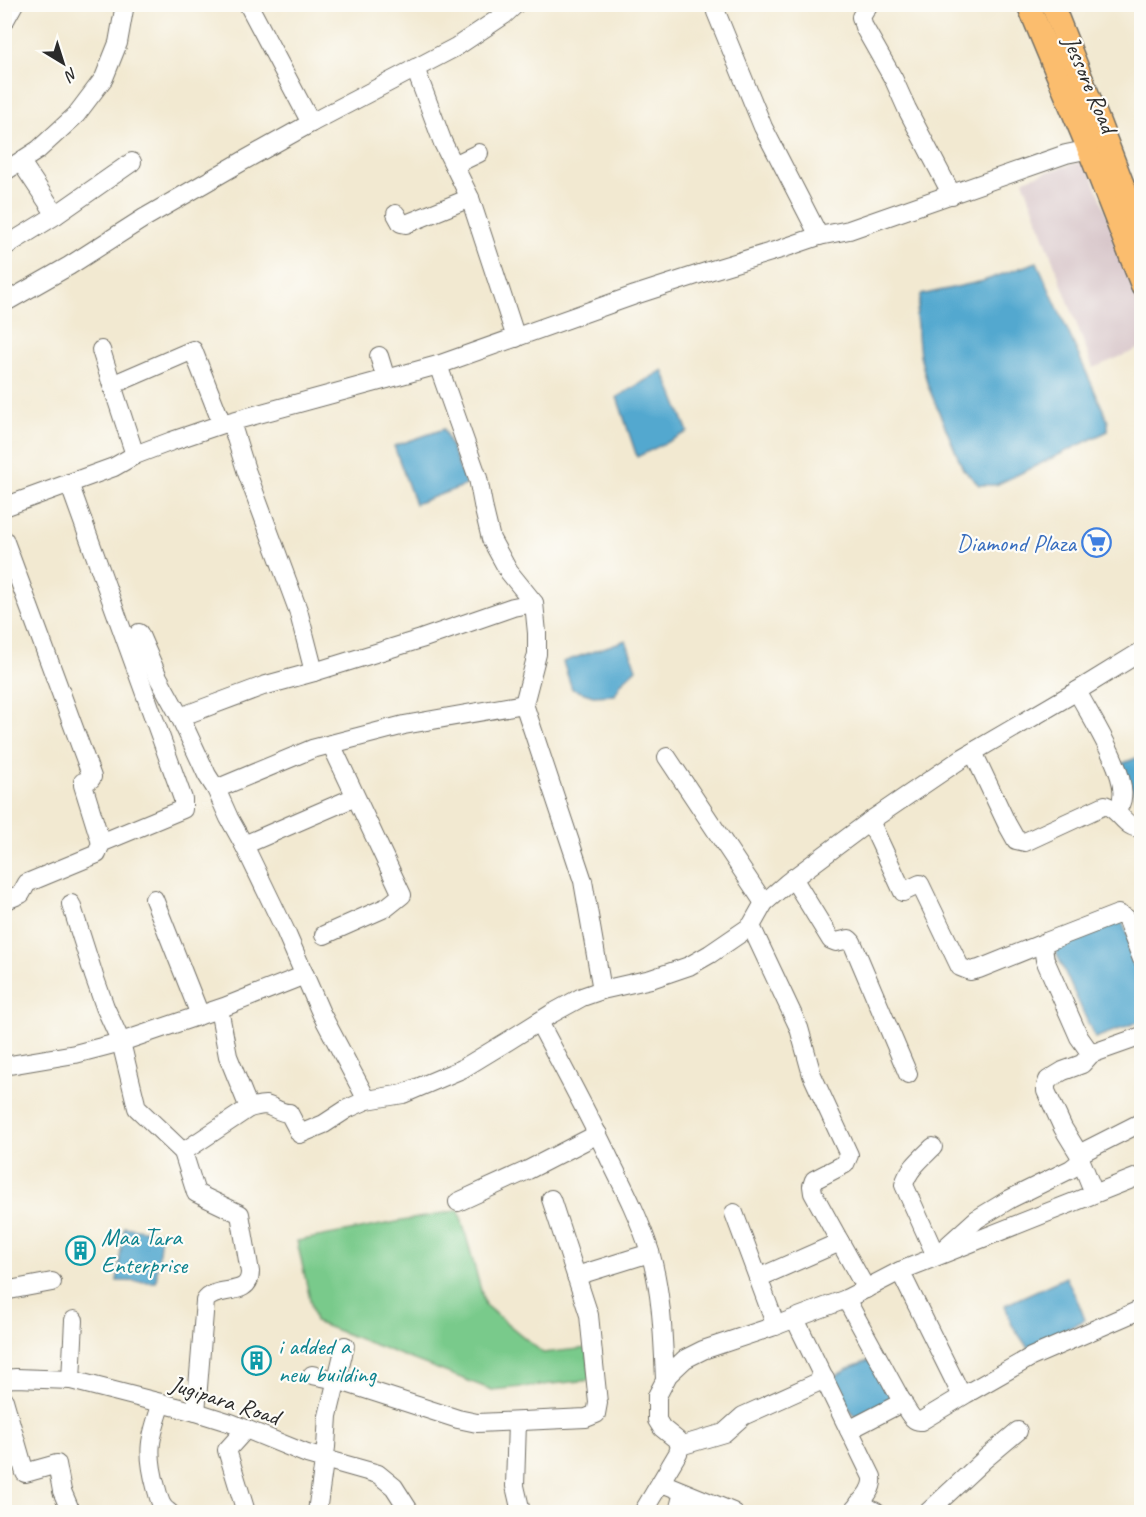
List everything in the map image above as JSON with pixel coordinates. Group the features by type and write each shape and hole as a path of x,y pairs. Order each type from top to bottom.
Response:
{"main road":[{"name":"Jessore Road","path":"1028,4 1142,235"},
{"name":"Jessore Road","path":"1052,4 1142,285"}],"street":[{"path":"4,22 14,4"},
{"path":"4,172 38,150 76,115 104,78 118,43 124,4"},
{"path":"248,4 311,123"},
{"path":"4,303 69,266 144,218 311,123 456,46 504,15 516,4"},
{"path":"869,4 861,16 864,27 894,80 952,195"},
{"path":"716,12 763,127 819,236"},
{"path":"415,68 442,143 470,198 516,338"},
{"path":"4,507 114,467 135,455 172,441 227,423 438,365 635,295 819,236 849,230 1066,154 1098,147"},
{"path":"454,165 479,153"},
{"path":"21,162 56,215"},
{"path":"4,247 56,215 132,162"},
{"path":"396,214 401,223 406,224 470,198"},
{"path":"100,350 135,455"},
{"path":"112,385 193,350 227,423 246,471 298,610 314,672"},
{"path":"379,356 386,379"},
{"path":"438,365 478,478 491,539 509,572 534,603 537,654 524,704 583,881 602,990"},
{"path":"69,483 183,799 183,809 101,843"},
{"path":"4,539 92,777 83,784 101,843 97,854 27,883 21,894 4,900"},
{"path":"180,717 263,686 534,603"},
{"path":"139,633 158,677 244,846 321,1013 367,1100"},
{"path":"183,1152 249,1108 263,1105 281,1113 289,1113 300,1134 324,1124 347,1109 367,1100 403,1094 462,1069 582,997 651,979 689,966 751,926 764,903 793,878 870,821 961,759 1077,692 1142,651"},
{"path":"1077,692 1120,774 1123,796 1116,811"},
{"path":"216,789 312,749 404,725 524,704"},
{"path":"324,935 387,907 402,895 331,744"},
{"path":"973,753 1016,840 1025,842 1105,806 1116,811 1134,828 1142,828"},
{"path":"667,757 764,903"},
{"path":"244,846 355,797"},
{"path":"870,821 903,892 920,884 960,967 970,971 979,969 1118,914 1126,918 1142,959"},
{"path":"793,878 831,940 836,942 849,939 852,942 908,1074"},
{"path":"154,899 200,1015"},
{"path":"71,904 105,1007 121,1042 137,1108 183,1152 196,1193 240,1214 250,1279 241,1288 212,1294 205,1301 196,1412"},
{"path":"751,926 799,1028 812,1075 849,1155 845,1164 814,1180 812,1186 813,1193 866,1289"},
{"path":"1046,942 1043,947 1045,960 1079,1037 1091,1054"},
{"path":"4,1066 75,1054 121,1042 219,1009 305,975"},
{"path":"219,1009 228,1056 249,1108"},
{"path":"538,1022 598,1134 638,1216 650,1252 658,1291 665,1379"},
{"path":"1094,1194 1080,1158 1046,1091 1046,1086 1048,1080 1082,1064 1091,1054 1142,1036"},
{"path":"936,1256 977,1219 1010,1199 1071,1169 1080,1158 1142,1122"},
{"path":"458,1202 598,1134"},
{"path":"933,1147 914,1166 906,1177 904,1185 936,1256"},
{"path":"643,1512 662,1483 680,1446 657,1420 657,1396 671,1371 685,1359 703,1350 776,1326 846,1299 900,1271 1142,1175"},
{"path":"312,1375 337,1380 477,1423 586,1418 596,1414 595,1367 589,1315 551,1199"},
{"path":"734,1213 776,1326"},
{"path":"758,1278 840,1242"},
{"path":"576,1276 650,1252"},
{"path":"900,1271 962,1396"},
{"path":"4,1291 52,1282"},
{"path":"846,1299 910,1414 918,1421 1031,1357 1142,1309"},
{"path":"795,1319 872,1477 871,1488 855,1508 876,1512"},
{"path":"71,1380 75,1320"},
{"path":"317,1512 328,1416 345,1346"},
{"name":"Jugipara Road","path":"4,1379 71,1380 196,1412 307,1454 378,1474 394,1487 410,1512"},
{"path":"680,1446 724,1433 744,1416 825,1379"},
{"path":"4,1400 25,1473 57,1464 62,1491 71,1512"},
{"path":"849,1430 903,1402"},
{"path":"162,1403 152,1432 149,1454 160,1501 165,1510 169,1512"},
{"path":"517,1422 515,1486 521,1512"},
{"path":"246,1429 227,1450 246,1512"},
{"path":"928,1512 1018,1431"},
{"path":"662,1483 733,1512"},
{"path":"678,1512 683,1492"}],"shaded area":[{"path":"1086,159 1141,305 1141,348 1093,368 1023,180"}],"green space":[{"path":"459,1210 485,1305 543,1353 587,1348 591,1380 492,1390 315,1322 297,1241"}],"water":[{"path":"1037,262 1108,421 1108,431 996,485 979,485 963,469 928,386 920,356 916,316 921,295 983,281"},
{"path":"663,370 688,432 637,457 617,397"},
{"path":"444,429 466,485 415,504 394,446"},
{"path":"626,640 636,669 621,683 615,695 593,696 572,689 563,662"},
{"path":"1141,756 1141,809 1121,764"},
{"path":"1121,918 1141,970 1141,1021 1095,1038 1053,946"},
{"path":"124,1227 161,1233 156,1282 117,1281"},
{"path":"1066,1277 1085,1320 1028,1348 1012,1325 1005,1305"},
{"path":"873,1359 896,1398 856,1418 829,1379"}],"place":[{"name":"Diamond Plaza","path":"1097,543"},
{"name":"Maa Tara Enterprise","path":"80,1251"},
{"name":"i added a new building","path":"257,1360"}]}
